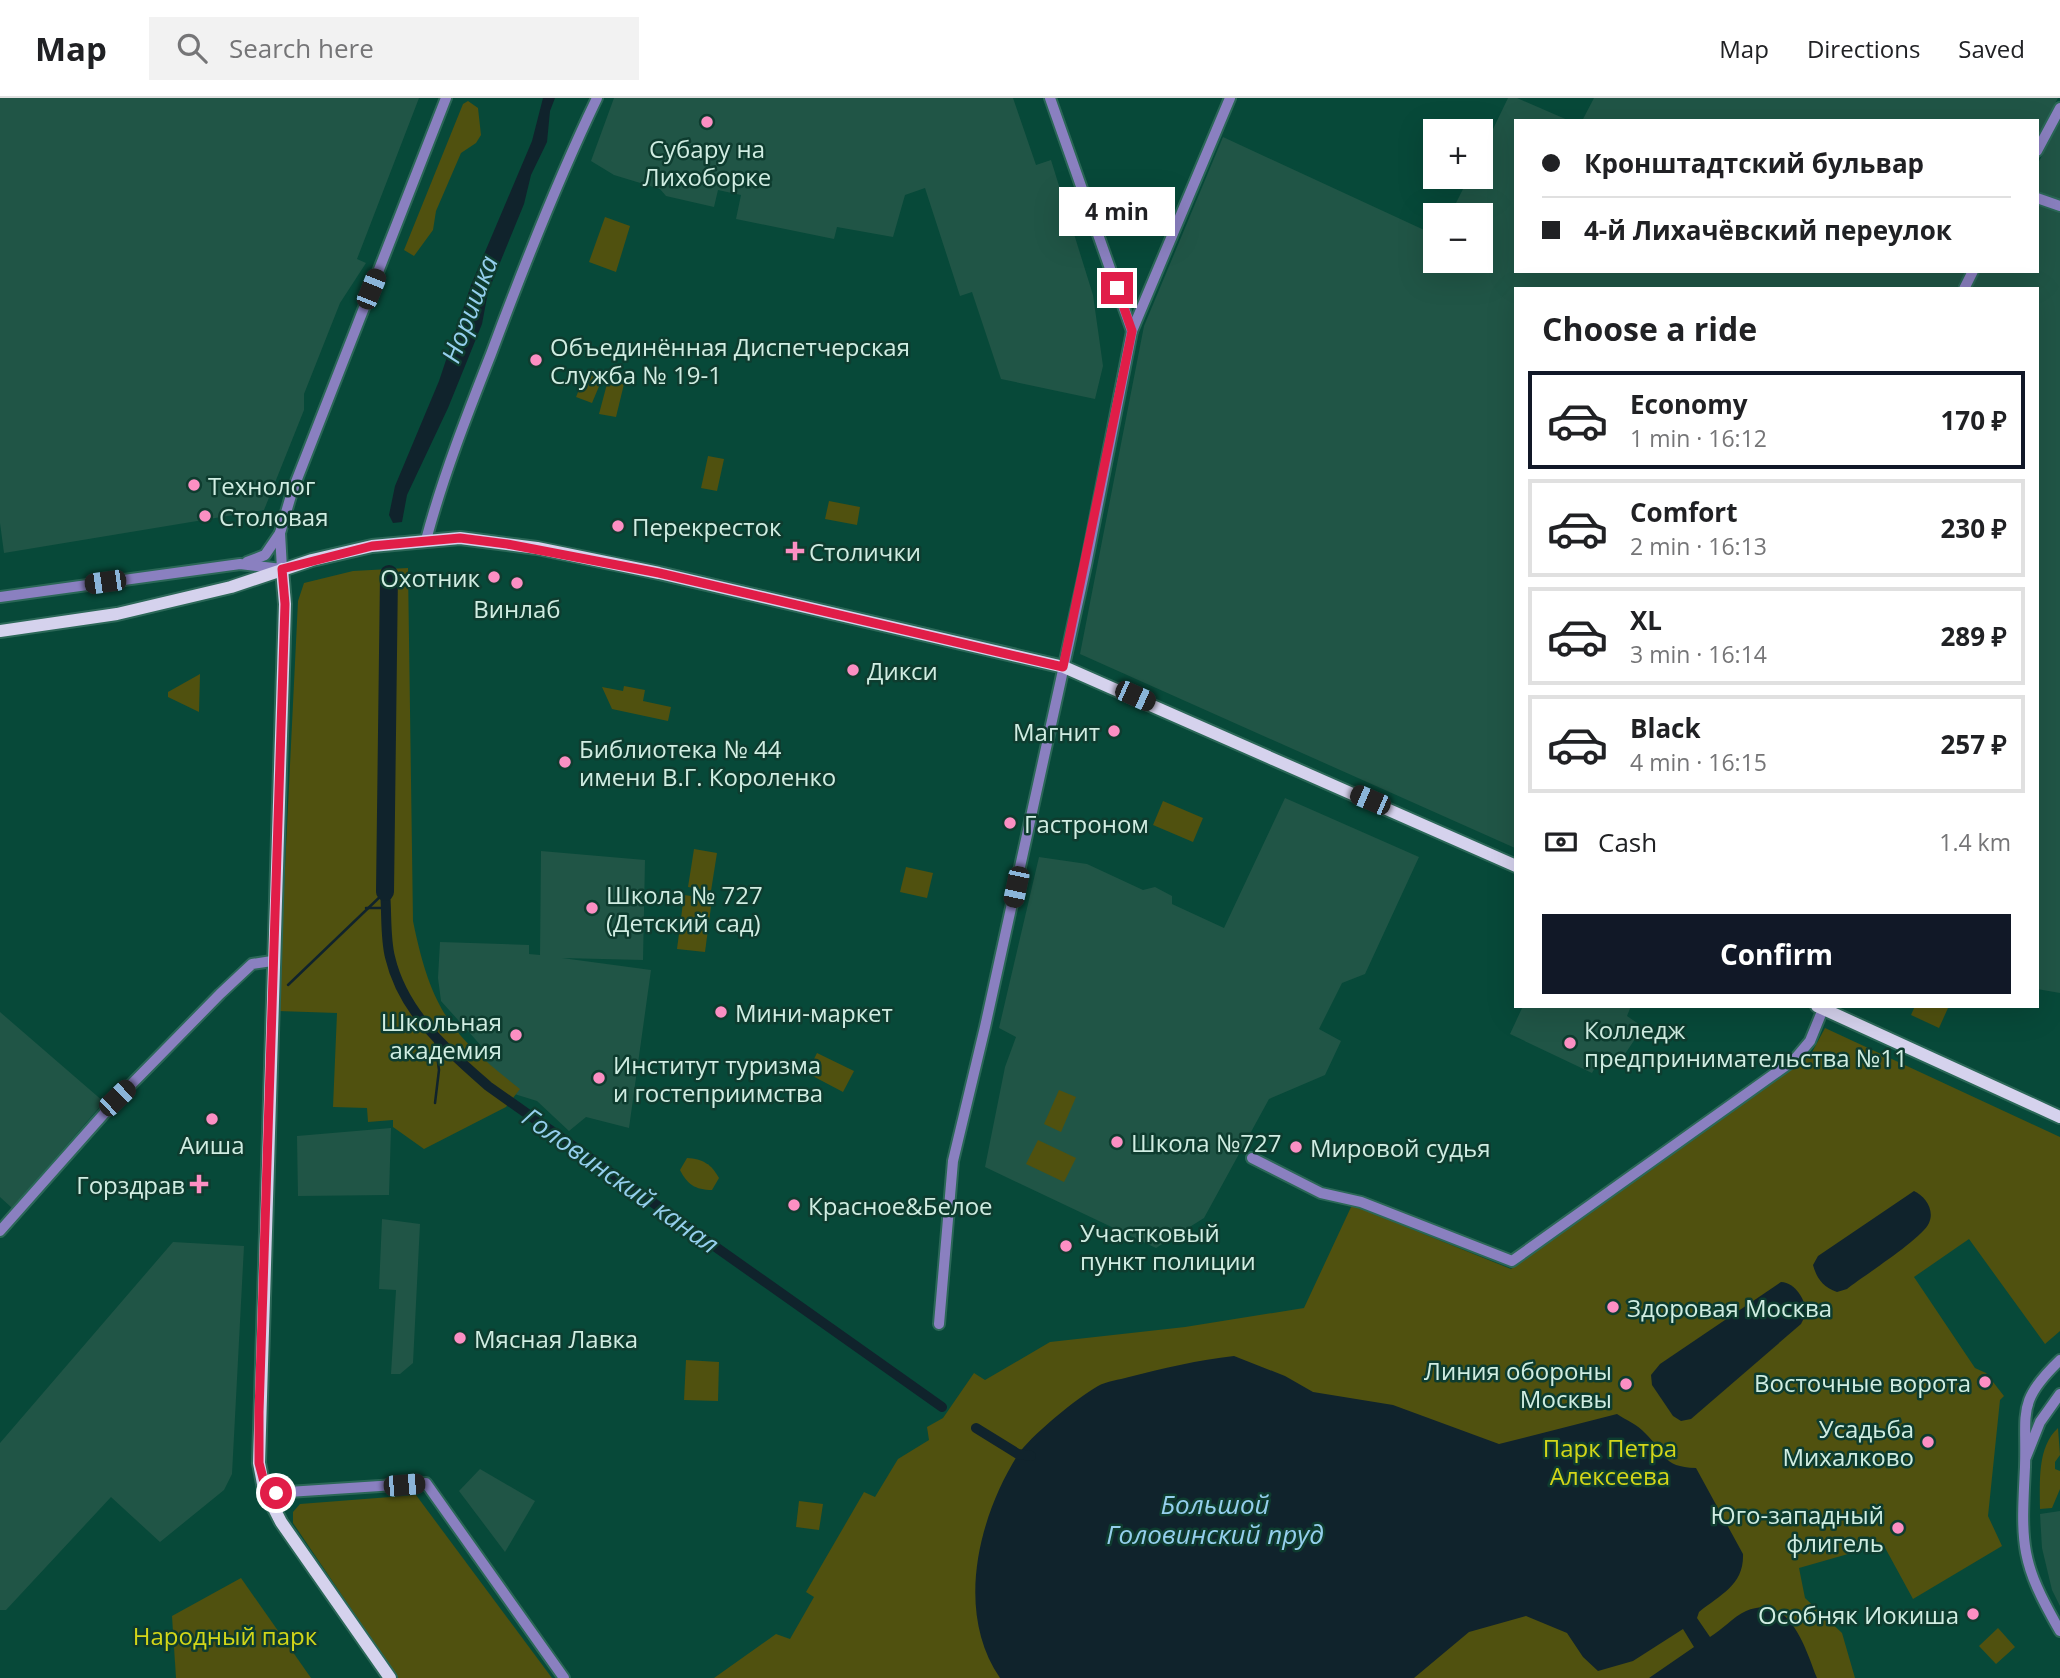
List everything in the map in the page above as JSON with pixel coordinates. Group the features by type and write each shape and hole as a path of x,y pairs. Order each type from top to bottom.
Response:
{"main road":[{"path":"0,631 117,614 231,587 282,569 372,546 460,538 537,548 659,573 1063,667 1514,865"},
{"path":"282,569 285,604 272,961 259,1463 268,1497 298,1547 390,1678"},
{"path":"1820,1008 2060,1117"}],"street":[{"path":"0,597 240,564 265,555 280,533 296,481 446,98"},
{"path":"426,540 452,457 566,163 597,98"},
{"path":"1050,98 1132,331"},
{"path":"939,1324 953,1161 987,1019 1063,667 1132,331 1230,98"},
{"path":"2039,147 2060,108"},
{"path":"2039,199 2060,206"},
{"path":"240,564 282,569 280,533"},
{"path":"0,1231 117,1098 220,993 252,964 272,961"},
{"path":"1252,1158 1321,1193 1361,1202 1513,1261 1794,1060 1810,1041 1820,1008"},
{"path":"2060,1360 2039,1381 2026,1405 2023,1426 2025,1459 2021,1528 2025,1559 2037,1591 2060,1631"},
{"path":"2025,1459 2034,1433 2060,1394"},
{"path":"268,1497 288,1492 426,1483 564,1678"}],"shaded area":[{"path":"0,98 419,98 357,259 366,263 340,303 304,394 304,410 264,510 4,553 0,523"},
{"path":"614,98 1013,98 1036,165 1051,160 1093,295 1103,366 1095,399 1001,379 972,292 960,296 925,188 905,195 893,237 837,227 834,239 736,219 741,195 718,190 714,207 666,196 660,189 614,175 591,161"},
{"path":"1508,98 1517,98 1565,119 1514,119 1514,273 1965,273 1957,287 1514,287 1514,848 1080,654 1144,326 1223,137 1423,229 1423,273 1493,273 1493,203 1456,203 1463,189 1493,189 1493,129"},
{"path":"1594,98 2058,98 2039,133 2039,119 1583,119"},
{"path":"2060,122 2060,993 2039,989 2039,287 1972,287 1979,273 2039,273 2039,161"},
{"path":"1285,798 1419,857 1365,974 1342,983 1319,1029 1341,1041 1325,1075 1269,1099 1204,1218 1156,1248 985,1167 1005,1067 1016,1037 999,1028 1039,857 1087,864 1143,890 1155,887 1172,896 1172,904 1224,928"},
{"path":"541,851 645,860 643,960 562,958 651,970 629,1128 586,1117 569,1131 537,1101 488,1086 484,1049 441,1001 438,978 440,942 529,945 529,954 540,955"},
{"name":"Колледж предпринимательства №11","path":"1522,1008 1630,1008 1627,1016 1643,1027 1617,1066 1602,1055 1592,1073 1510,1034"},
{"path":"0,1012 104,1102 12,1208 0,1197"},
{"path":"391,1128 389,1195 298,1196 297,1136"},
{"path":"382,1219 420,1224 413,1363 400,1374 391,1374 396,1290 379,1289"},
{"path":"173,1242 244,1246 232,1474 224,1490 160,1542 111,1497 6,1610 0,1610 0,1443"},
{"path":"480,1469 535,1501 505,1552 459,1491"},
{"path":"2060,1511 2060,1606 2052,1590 2042,1548 2040,1514"}],"green space":[{"path":"468,101 478,108 481,135 476,143 461,153 436,211 433,230 414,256 404,250 463,104"},
{"path":"605,217 630,226 616,272 589,262"},
{"path":"587,370 603,377 592,403 576,397"},
{"path":"608,380 624,384 616,417 599,414"},
{"path":"708,456 724,459 717,491 701,488"},
{"path":"829,501 860,507 857,525 825,519"},
{"path":"408,568 413,921 427,977 447,1017 476,1052 520,1089 506,1107 424,1149 393,1127 393,1120 368,1122 367,1108 333,1107 337,1013 278,1011 298,601 304,583 353,571"},
{"path":"200,674 199,712 168,697 168,692"},
{"path":"624,686 645,690 643,701 671,707 668,721 612,709 602,687 623,691"},
{"path":"1163,801 1203,818 1193,842 1153,825"},
{"path":"694,849 717,853 711,891 688,887"},
{"path":"906,867 933,873 927,898 900,892"},
{"path":"684,895 712,899 705,952 677,949"},
{"path":"1914,1008 1948,1008 1939,1028 1911,1015"},
{"name":"Парк Петра Алексеева","path":"1825,1028 2060,1137 2060,1331 2045,1344 1969,1239 1914,1277 1975,1368 1986,1373 2004,1396 2000,1400 1988,1516 2002,1546 1913,1599 1883,1544 1799,1568 1805,1598 1842,1633 1855,1678 714,1678 776,1634 790,1639 814,1597 806,1592 864,1492 875,1497 898,1459 929,1440 927,1427 943,1418 974,1373 985,1380 1050,1342 1185,1327 1304,1308 1352,1205 1511,1269 1811,1054"},
{"path":"817,1053 854,1071 843,1092 807,1073"},
{"path":"1059,1090 1076,1097 1061,1132 1044,1124"},
{"path":"1038,1140 1076,1158 1064,1182 1026,1164"},
{"path":"687,1158 702,1161 713,1169 719,1178 712,1190 696,1187 686,1179 680,1170"},
{"path":"686,1360 719,1362 718,1401 684,1400"},
{"path":"2058,1428 2060,1455 2055,1462 2055,1469 2060,1471 2060,1489 2052,1508 2040,1509 2043,1455 2051,1436"},
{"path":"416,1495 552,1678 398,1678 293,1523 293,1512 300,1504"},
{"path":"799,1501 823,1504 819,1530 796,1527"},
{"name":"Народный парк","path":"241,1578 311,1678 176,1678 172,1616"},
{"path":"1998,1628 2015,1647 1996,1664 1979,1646"}],"water":[{"path":"543,98 555,98 550,111 547,142 531,175 524,204 488,292 482,324 448,408 407,495 402,522 393,523 389,515 395,486 439,381 471,285 532,141"},
{"path":"1914,1191 1922,1196 1930,1208 1931,1218 1924,1230 1847,1289 1837,1292 1824,1285 1813,1265 1818,1256"},
{"path":"1781,1282 1791,1285 1804,1302 1807,1312 1801,1324 1691,1419 1681,1421 1673,1416 1652,1385 1651,1375 1660,1364"},
{"name":"Большой Головинский пруд","path":"1234,1356 1285,1376 1313,1392 1393,1405 1499,1444 1617,1414 1642,1430 1670,1462 1696,1468 1743,1554 1740,1574 1730,1588 1699,1612 1697,1618 1710,1637 1746,1611 1761,1607 1774,1609 1785,1616 1793,1626 1817,1678 1649,1678 1694,1647 1683,1629 1633,1661 1598,1671 1583,1657 1567,1633 1526,1616 1469,1632 1414,1678 1000,1678 986,1652 978,1624 975,1595 977,1566 992,1508 1017,1456 1054,1418 1102,1384 1181,1365"}],"waterway":[{"name":"Норишка","path":"385,892 389,574"},
{"name":"Норишка","path":"288,985 385,892"},
{"name":"Головинский канал","path":"385,892 388,949 396,977 416,1013 457,1059 488,1086 942,1407"},
{"name":"Норишка","path":"366,908 386,908"},
{"path":"435,1040 439,1070 435,1103"},
{"name":"Головинский канал","path":"976,1428 1018,1454 1031,1456"}],"place":[{"name":"Субару на Лихоборке","path":"707,122"},
{"name":"Объединённая Диспетчерская Служба № 19-1","path":"536,360"},
{"name":"Технолог","path":"194,485"},
{"name":"Столовая","path":"205,516"},
{"name":"Перекресток","path":"618,526"},
{"name":"Столички","path":"795,551"},
{"name":"Охотник","path":"494,577"},
{"name":"Винлаб","path":"517,583"},
{"name":"Дикси","path":"853,670"},
{"name":"Магнит","path":"1114,731"},
{"name":"Библиотека № 44 имени В.Г. Короленко","path":"565,762"},
{"name":"Гастроном","path":"1010,823"},
{"name":"Школа № 727 (Детский сад)","path":"592,908"},
{"name":"Мини-маркет","path":"721,1012"},
{"name":"Школьная академия","path":"516,1035"},
{"name":"Колледж предпринимательства №11","path":"1570,1043"},
{"name":"Институт туризма и гостеприимства","path":"599,1078"},
{"name":"Аиша","path":"212,1119"},
{"name":"Школа №727","path":"1117,1142"},
{"name":"Мировой судья","path":"1296,1147"},
{"name":"Горздрав","path":"199,1184"},
{"name":"Красное&Белое","path":"794,1205"},
{"name":"Участковый пункт полиции","path":"1066,1246"},
{"name":"Здоровая Москва","path":"1613,1307"},
{"name":"Мясная Лавка","path":"460,1338"},
{"name":"Восточные ворота","path":"1985,1382"},
{"name":"Линия обороны Москвы","path":"1626,1384"},
{"name":"Усадьба Михалково","path":"1928,1442"},
{"name":"Юго-западный флигель","path":"1898,1528"},
{"name":"Особняк Иокиша","path":"1973,1614"}],"route":[{"path":"276,1493 268,1497 261,1477 259,1412 285,604 282,569 372,546 460,538 537,548 659,573 1063,667 1132,331 1117,288"}]}
